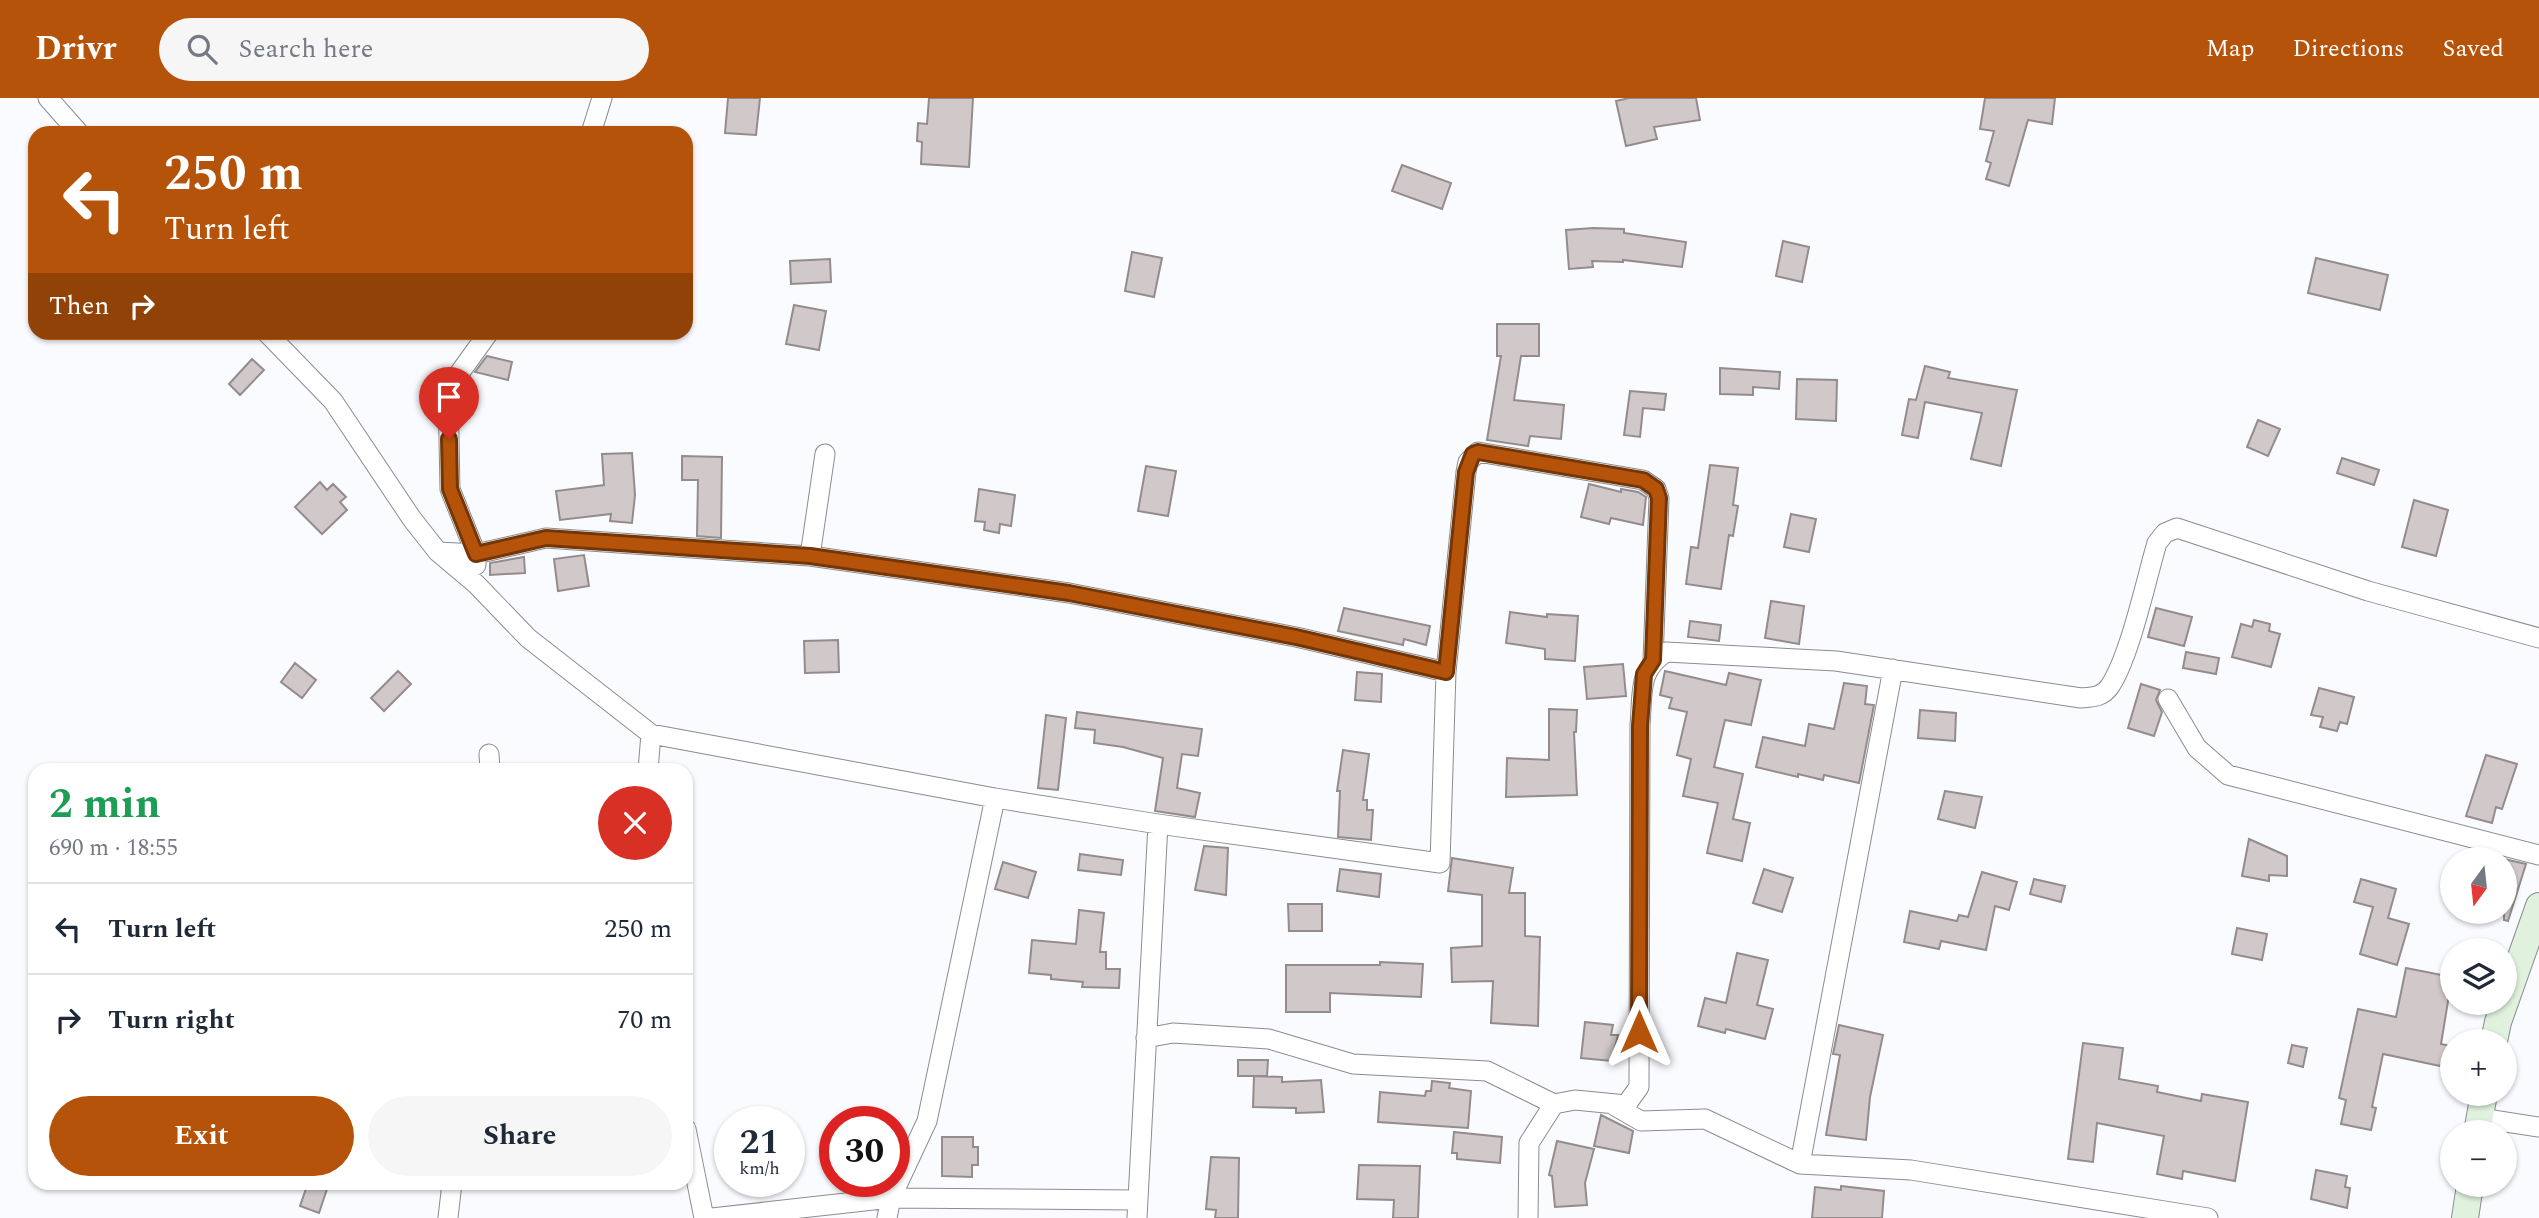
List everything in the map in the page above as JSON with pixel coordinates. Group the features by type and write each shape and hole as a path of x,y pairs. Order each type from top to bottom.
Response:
{"street":[{"path":"48,98 73,126"},
{"path":"593,126 602,98"},
{"path":"274,340 333,401 412,519 438,552 476,584 528,638 651,734 995,798 1158,824 1440,863 1446,672 1466,472 1468,462 1478,452 1643,480 1656,489 1659,498 1653,660"},
{"path":"476,584 476,554 450,489 448,389 483,340"},
{"path":"810,556 825,454"},
{"path":"1146,1038 1173,1033 1269,1039 1353,1064 1487,1071 1554,1104 1575,1100 1626,1105 1639,1087 1640,726 1644,674 1653,660 1666,652 1836,660 2081,698 2097,697 2109,688 2120,664 2157,543 2165,533 2177,528 2368,591 2539,638"},
{"path":"438,552 476,554 546,538 810,556 1069,593 1296,637 1446,672"},
{"path":"1800,1164 1893,669"},
{"path":"2168,699 2197,748 2228,775 2539,855"},
{"path":"649,763 651,734"},
{"path":"887,1218 891,1198 927,1121 995,798"},
{"path":"712,1218 891,1198 1137,1209 1158,824"},
{"path":"2497,1029 2539,906"},
{"path":"1528,1218 1529,1143 1554,1104"},
{"path":"1615,1106 1640,1121 1705,1119 1800,1164 1911,1170 2208,1218"},
{"path":"2480,1115 2539,1127"},
{"path":"693,1164 704,1218"},
{"path":"448,1218 451,1190"},
{"path":"2465,1218 2468,1197"}],"building":[{"path":"728,98 760,98 756,135 725,133"},
{"path":"929,98 973,98 969,167 921,164 922,142 917,141 918,123 927,124"},
{"path":"1629,98 1696,98 1700,120 1654,127 1657,139 1626,146 1616,101"},
{"path":"1985,98 2055,98 2052,124 2028,120 2009,186 1986,179 1991,163 1986,161 1994,131 1980,129"},
{"path":"1402,165 1451,183 1442,209 1392,191"},
{"path":"1624,229 1624,233 1686,242 1682,267 1623,260 1592,261 1593,267 1569,269 1566,230"},
{"path":"1783,241 1809,247 1802,282 1776,276"},
{"path":"1132,252 1162,258 1154,297 1125,291"},
{"path":"2316,258 2388,275 2380,310 2308,293"},
{"path":"830,259 831,282 791,284 790,261"},
{"path":"794,305 826,311 819,350 786,344"},
{"path":"1497,324 1539,324 1539,356 1521,356 1514,400 1564,405 1561,439 1530,436 1528,446 1487,440 1501,356 1497,356"},
{"path":"487,356 512,362 508,380 475,372"},
{"path":"252,359 264,370 240,395 229,384"},
{"path":"1925,366 1950,372 1948,378 2017,390 2001,466 1971,459 1982,413 1925,402 1918,438 1902,435 1909,399 1916,400"},
{"path":"1720,368 1780,372 1779,389 1753,387 1753,395 1720,394"},
{"path":"1797,379 1837,380 1836,421 1796,419"},
{"path":"1630,391 1666,394 1664,410 1643,408 1640,437 1624,435"},
{"path":"2258,420 2280,429 2268,456 2247,447"},
{"path":"632,453 635,495 632,523 610,521 611,514 560,520 556,491 604,485 602,454"},
{"path":"682,456 722,457 721,538 697,536 698,480 682,480"},
{"path":"2342,458 2379,470 2374,485 2337,473"},
{"path":"1710,465 1738,468 1733,505 1738,506 1733,536 1729,535 1721,589 1686,584 1691,547 1698,548"},
{"path":"1146,466 1176,471 1168,516 1138,511"},
{"path":"320,482 327,490 333,484 346,497 340,502 347,510 322,534 295,507"},
{"path":"1589,484 1621,492 1621,489 1638,492 1646,497 1643,525 1611,518 1609,524 1581,517"},
{"path":"979,489 1015,495 1011,526 1000,524 999,533 984,530 985,522 975,521"},
{"path":"2414,500 2448,510 2436,556 2402,547"},
{"path":"1791,514 1816,519 1809,552 1784,547"},
{"path":"584,555 589,586 558,591 554,559"},
{"path":"524,557 525,573 490,575 490,563"},
{"path":"1771,601 1804,606 1799,644 1765,638"},
{"path":"1344,608 1430,626 1426,645 1404,639 1403,645 1338,631"},
{"path":"2156,608 2192,617 2184,646 2148,637"},
{"path":"1510,612 1547,617 1547,614 1578,616 1575,661 1545,659 1545,649 1506,643"},
{"path":"2254,620 2270,624 2269,631 2280,634 2271,667 2232,657 2241,624 2252,627"},
{"path":"1690,621 1721,625 1719,641 1688,637"},
{"path":"838,640 839,672 805,673 804,641"},
{"path":"2186,652 2219,658 2216,674 2183,668"},
{"path":"295,663 316,680 302,698 281,682"},
{"path":"1623,664 1626,696 1587,699 1584,667"},
{"path":"398,671 411,684 384,711 371,698"},
{"path":"1665,671 1726,685 1729,673 1761,680 1751,725 1725,720 1714,767 1743,774 1733,819 1750,823 1742,861 1707,853 1718,803 1683,796 1691,759 1677,755 1687,712 1669,708 1672,698 1660,695"},
{"path":"1357,672 1382,674 1381,702 1355,700"},
{"path":"1844,683 1867,686 1865,704 1874,705 1859,783 1824,775 1823,780 1798,774 1798,777 1756,767 1763,737 1805,746 1809,724 1834,729"},
{"path":"2141,684 2160,690 2156,700 2162,712 2154,736 2128,728"},
{"path":"2319,688 2354,697 2347,724 2340,722 2337,731 2320,727 2323,717 2311,715"},
{"path":"1549,709 1577,710 1574,732 1577,795 1506,797 1507,758 1549,760"},
{"path":"1920,710 1956,713 1955,741 1918,738"},
{"path":"1077,712 1202,729 1198,756 1182,754 1177,788 1200,793 1195,817 1155,811 1163,758 1123,747 1094,743 1095,730 1075,728"},
{"path":"1046,715 1066,718 1058,790 1038,788"},
{"path":"1343,750 1369,754 1363,800 1367,800 1367,810 1373,810 1371,840 1338,837 1340,791 1337,791"},
{"path":"2486,755 2517,764 2502,809 2496,807 2492,823 2466,816"},
{"path":"1945,791 1982,797 1975,828 1938,819"},
{"path":"2249,839 2287,856 2287,876 2269,875 2269,881 2242,876"},
{"path":"1204,846 1228,848 1226,895 1195,890"},
{"path":"1080,854 1123,860 1121,875 1078,870"},
{"path":"1452,858 1513,868 1509,893 1525,893 1525,936 1540,937 1538,1026 1491,1023 1493,981 1452,982 1451,948 1482,946 1482,895 1448,891"},
{"path":"1003,862 1036,872 1028,898 995,889"},
{"path":"2517,862 2526,864 2517,892"},
{"path":"1340,869 1381,874 1379,897 1337,891"},
{"path":"1764,869 1793,878 1782,912 1753,903"},
{"path":"1982,872 2017,882 2009,910 1995,906 1986,950 1941,941 1939,949 1904,942 1910,911 1957,921 1959,915 1968,917"},
{"path":"2034,879 2065,886 2061,902 2030,894"},
{"path":"2361,879 2396,889 2388,918 2409,924 2397,965 2360,954 2373,907 2354,902"},
{"path":"1288,904 1322,904 1322,931 1289,931"},
{"path":"1079,910 1104,913 1100,952 1106,952 1106,969 1120,969 1119,988 1082,987 1083,982 1051,979 1051,975 1029,973 1032,940 1076,944"},
{"path":"2237,928 2267,934 2262,960 2232,954"},
{"path":"1737,953 1768,960 1757,1005 1773,1009 1765,1039 1726,1029 1725,1033 1698,1026 1705,998 1726,1003"},
{"path":"1380,962 1423,964 1421,997 1330,993 1330,1012 1286,1012 1286,965 1380,965"},
{"path":"2406,968 2440,975 2440,1015 2446,1015 2443,1029 2440,1029 2440,1066 2383,1054 2372,1107 2376,1108 2371,1130 2341,1124 2346,1100 2339,1098 2358,1009 2396,1017"},
{"path":"1585,1022 1613,1025 1611,1035 1618,1035 1612,1061 1581,1058"},
{"path":"1839,1025 1883,1035 1870,1097 1866,1140 1826,1135 1840,1055 1833,1054"},
{"path":"2083,1043 2123,1048 2119,1079 2158,1086 2157,1092 2201,1101 2202,1094 2248,1102 2235,1181 2183,1171 2182,1179 2157,1174 2164,1136 2097,1123 2093,1162 2068,1159"},
{"path":"2292,1045 2307,1048 2303,1067 2288,1063"},
{"path":"1238,1060 1268,1060 1267,1076 1238,1076"},
{"path":"1254,1076 1282,1077 1282,1082 1321,1080 1324,1112 1296,1113 1296,1108 1253,1107"},
{"path":"1432,1081 1450,1083 1449,1088 1471,1091 1468,1128 1378,1122 1380,1092 1425,1096 1426,1091 1431,1091"},
{"path":"1601,1115 1633,1131 1629,1153 1594,1146"},
{"path":"1454,1132 1502,1137 1500,1163 1457,1159 1457,1153 1452,1153"},
{"path":"942,1137 973,1137 973,1147 978,1147 978,1165 972,1165 972,1177 942,1176"},
{"path":"1557,1141 1594,1149 1585,1183 1587,1205 1555,1207 1552,1176 1549,1175"},
{"path":"1211,1157 1239,1158 1238,1218 1215,1218 1216,1210 1206,1209"},
{"path":"1359,1165 1420,1166 1418,1218 1393,1218 1394,1200 1357,1199"},
{"path":"2316,1170 2347,1176 2345,1187 2350,1188 2347,1208 2311,1199"},
{"path":"1841,1186 1884,1191 1882,1218 1812,1218 1815,1187 1841,1190"},
{"path":"306,1190 327,1190 319,1213 300,1206"}],"route":[{"path":"449,439 450,489 476,554 546,538 810,556 1069,593 1296,637 1446,672 1466,472 1473,454 1478,452 1643,480 1656,489 1659,498 1653,660 1644,674 1640,726 1639,1032"}]}
